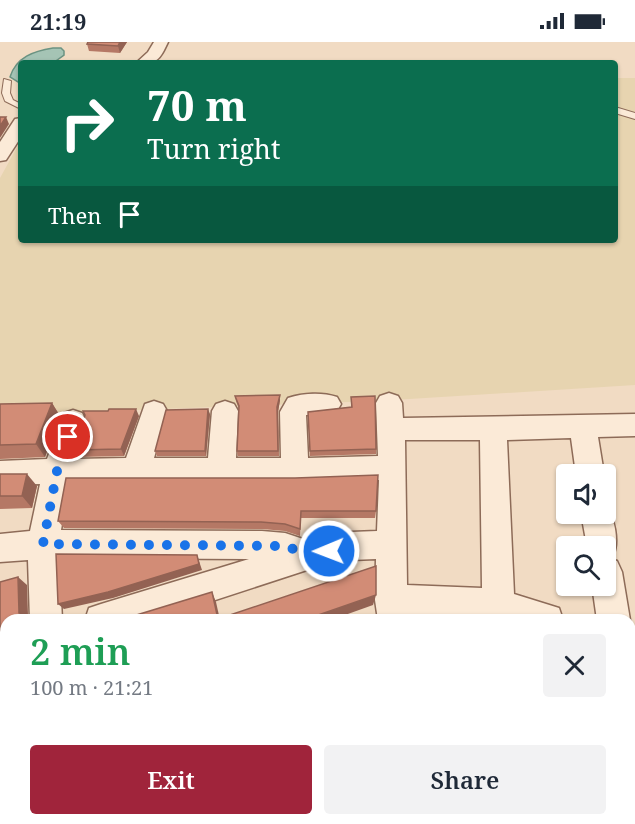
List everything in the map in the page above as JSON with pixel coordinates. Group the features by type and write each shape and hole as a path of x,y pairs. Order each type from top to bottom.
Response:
{"street":[{"path":"148,60 154,55 161,42"},
{"path":"1,151 18,127"},
{"path":"296,471 293,412 297,405 328,404"},
{"path":"137,469 154,411"},
{"path":"221,471 225,411"},
{"path":"527,614 498,605 393,610 393,467 390,416 493,429 635,425"},
{"path":"46,614 43,544 57,471 73,421"},
{"path":"583,426 589,464"},
{"path":"493,429 498,605"},
{"path":"0,473 137,469 296,471 393,467"},
{"path":"0,548 43,544 283,546 307,556"},
{"path":"120,614 307,556 351,546 393,544"},
{"path":"610,596 613,614"}],"lane":[{"path":"7,81 6,93 9,101 18,106"},
{"path":"618,111 635,116"}],"shaded area":[{"path":"61,48 64,55 57,60 21,60 39,51"},
{"path":"18,63 18,82 10,77"},
{"path":"618,78 635,78 635,385 377,401 0,415 0,178 18,145 18,243 618,243"}],"building":[{"path":"88,42 120,42 118,46 87,44"},
{"path":"0,117 6,117 0,126"},
{"path":"280,395 277,407 278,451 237,451 239,406 235,396"},
{"path":"375,396 376,449 310,451 308,412 352,407 351,397"},
{"path":"52,403 36,444 0,445 0,404"},
{"path":"109,409 136,409 121,449 74,450 85,415 83,411 108,411"},
{"path":"208,409 205,451 155,451 166,410"},
{"path":"0,474 27,474 22,496 0,496"},
{"path":"378,475 376,511 301,511 300,529 285,524 261,522 58,521 66,478 295,478"},
{"path":"56,554 197,555 199,564 108,592 58,604"},
{"path":"376,566 376,595 321,614 233,614"},
{"path":"18,577 19,613 23,614 0,614 0,582"},
{"path":"212,592 217,614 140,614"}],"route":[{"path":"68,437 57,471 43,544 262,545 283,546 307,556 329,551"}]}
